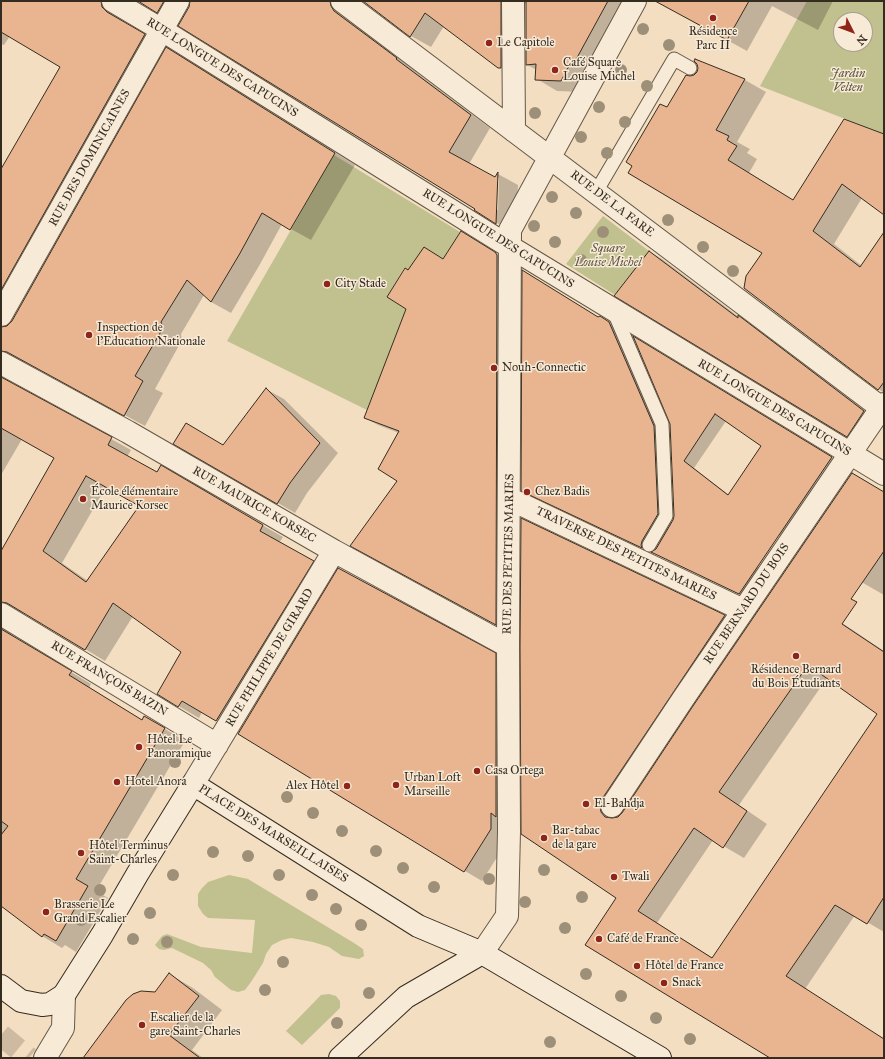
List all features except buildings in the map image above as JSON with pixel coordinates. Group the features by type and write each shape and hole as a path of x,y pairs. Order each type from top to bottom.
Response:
{"street":[{"name":"RUE LONGUE DES CAPUCINS","path":"113,1 510,247 884,474"},
{"name":"RUE DES DOMINICAINES","path":"1,315 178,1"},
{"name":"RUE DE LA FARE","path":"342,1 883,407"},
{"path":"513,1 514,131"},
{"name":"RUE DES PETITES MARIES","path":"482,953 507,916 509,831 508,646 510,499 510,230 635,1"},
{"name":"RUE MAURICE KORSEC","path":"1,363 128,432 334,552 508,646"},
{"name":"RUE BERNARD DU BOIS","path":"612,806 743,610 883,407"},
{"name":"TRAVERSE DES PETITES MARIES","path":"510,499 743,610"},
{"name":"RUE PHILIPPE DE GIRARD","path":"193,784 334,552"},
{"name":"RUE FRANÇOIS BAZIN","path":"1,614 217,745"},
{"name":"PLACE DES MARSEILLAISES","path":"64,995 193,784 418,926 482,953 660,1058"},
{"path":"340,1058 406,997 482,953"},
{"path":"1,986 21,1001 42,1005 50,1004 64,995"},
{"path":"45,1058 63,1028 64,995"}],"lane":[{"path":"596,192 674,59 690,68"},
{"path":"613,310 662,424 666,516 649,545"}],"green space":[{"name":"Jardin Velten","path":"807,1 884,1 884,134 760,86"},
{"name":"City Stade","path":"334,155 460,232 443,259 411,272 404,268 387,297 406,309 367,410 227,341"},
{"name":"Square Louise Michel","path":"603,216 649,251 615,295 566,264"},
{"path":"229,875 248,879 354,943 363,949 364,956 359,959 342,956 329,947 313,942 291,938 282,940 272,945 251,982 245,990 238,992 231,990 215,977 211,970 203,963 172,948 164,950 159,949 155,945 162,936 167,934 201,947 252,953 255,920 208,918 203,914 198,906 198,894 208,882"},
{"path":"329,994 336,996 340,1001 340,1008 302,1045 286,1031 321,995"}],"tunnel":[{"path":"1,1035 29,1058"}],"place":[{"name":"Résidence Parc II","path":"713,18"},
{"name":"Le Capitole","path":"489,43"},
{"name":"Café Square Louise Michel","path":"555,70"},
{"name":"City Stade","path":"327,284"},
{"name":"Inspection de l'Education Nationale","path":"89,335"},
{"name":"Nouh-Connectic","path":"494,368"},
{"name":"Chez Badis","path":"527,492"},
{"name":"École élémentaire Maurice Korsec","path":"83,499"},
{"name":"Résidence Bernard du Bois Étudiants","path":"796,656"},
{"name":"Hôtel Le Panoramique","path":"139,747"},
{"name":"Casa Ortega","path":"477,771"},
{"name":"Hotel Anora","path":"117,782"},
{"name":"Urban Loft Marseille","path":"396,785"},
{"name":"Alex Hôtel","path":"347,786"},
{"name":"El-Bahdja","path":"586,804"},
{"name":"Bar-tabac de la gare","path":"544,838"},
{"name":"Hôtel Terminus Saint-Charles","path":"81,853"},
{"name":"Twali","path":"614,877"},
{"name":"Brasserie Le Grand Escalier","path":"46,912"},
{"name":"Café de France","path":"599,939"},
{"name":"Hôtel de France","path":"637,966"},
{"name":"Snack","path":"664,983"},
{"name":"Escalier de la gare Saint-Charles","path":"142,1025"}]}
